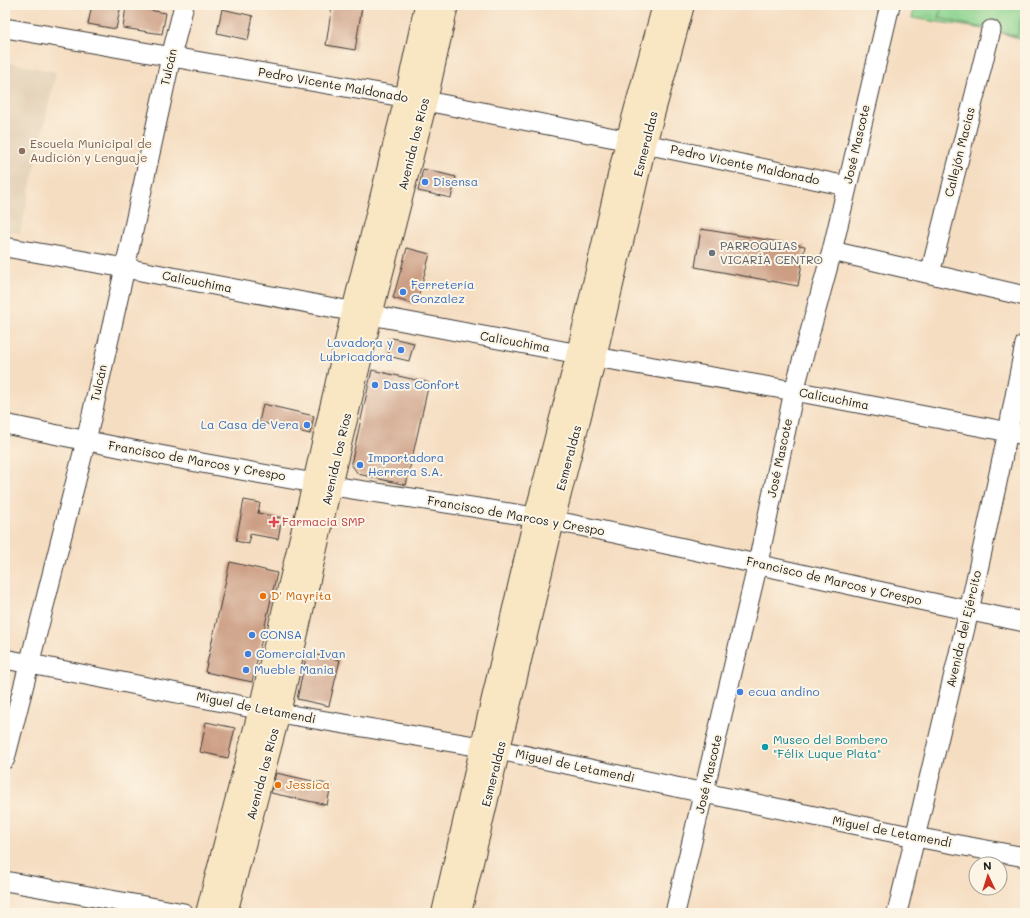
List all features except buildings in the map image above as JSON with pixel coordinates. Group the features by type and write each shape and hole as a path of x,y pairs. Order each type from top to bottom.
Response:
{"main road":[{"name":"Avenida los Ríos","path":"416,99 426,5"},
{"name":"Avenida los Ríos","path":"226,913 269,711 362,313 416,99 448,5"},
{"name":"Esmeraldas","path":"460,913 491,748 544,519 587,355 636,142 664,5"},
{"name":"Esmeraldas","path":"636,142 683,5"},
{"name":"Avenida los Ríos","path":"207,913 269,711"},
{"name":"Esmeraldas","path":"443,913 491,748"}],"street":[{"name":"Tulcán","path":"5,759 86,441 171,57 184,5"},
{"name":"José Mascote","path":"675,913 758,563 794,391 832,251 890,5"},
{"name":"Pedro Vicente Maldonado","path":"5,28 416,99 636,142 847,186"},
{"name":"Callejón Macias","path":"930,274 991,30"},
{"name":"Calicuchima","path":"5,247 125,268 587,355 794,391 1016,434"},
{"path":"832,251 1025,296"},
{"name":"Avenida del Ejército","path":"897,913 969,611 1016,434 1025,344"},
{"name":"Francisco de Marcos y Crespo","path":"5,424 86,441 322,484 544,519 758,563 969,611 1025,622"},
{"name":"Miguel de Letamendi","path":"5,659 269,711 491,748 704,794 915,837 1025,857"},
{"path":"5,880 184,913"}],"shaded area":[{"name":"Escuela Municipal de Audición y Lenguaje","path":"5,62 56,72 20,233 5,231"}],"green space":[{"path":"915,5 1025,5 1025,40 991,30 912,18"},
{"path":"942,5 1024,5 1017,36 939,18"}],"place":[{"name":"Escuela Municipal de Audición y Lenguaje","path":"22,151"},
{"name":"Disensa","path":"425,182"},
{"name":"PARROQUIAS VICARÍA CENTRO","path":"712,253"},
{"name":"Ferretería Gonzalez","path":"403,292"},
{"name":"Lavadora y Lubricadora","path":"401,350"},
{"name":"Dass Confort","path":"375,385"},
{"name":"La Casa de Vera","path":"307,425"},
{"name":"Importadora Herrera S.A.","path":"360,465"},
{"name":"Farmacia SMP","path":"274,522"},
{"name":"D' Mayrita","path":"263,596"},
{"name":"CONSA","path":"252,635"},
{"name":"Comercial Ivan","path":"248,654"},
{"name":"Mueble Mania","path":"246,670"},
{"name":"ecua andino","path":"740,692"},
{"name":"Museo del Bombero \"Félix Luque Plata\"","path":"765,747"},
{"name":"Jessica","path":"278,785"}]}
